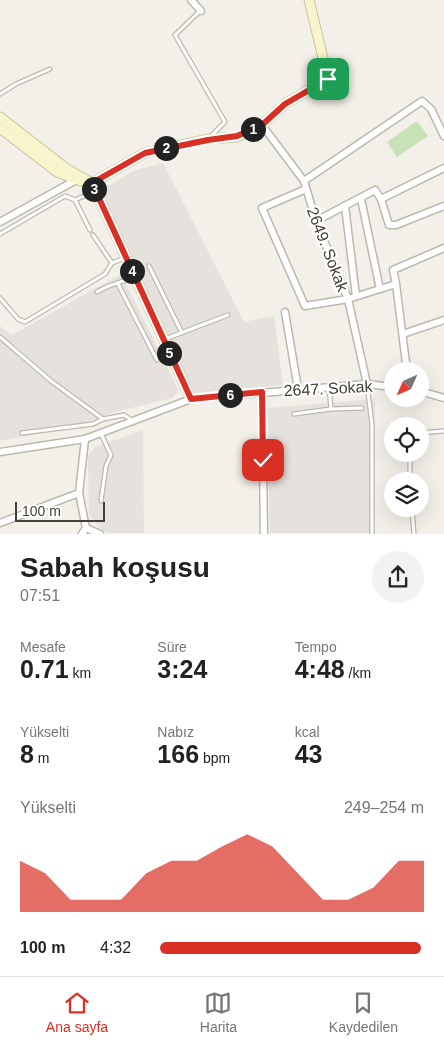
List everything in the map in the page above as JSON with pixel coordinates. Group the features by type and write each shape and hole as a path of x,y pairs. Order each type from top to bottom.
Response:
{"street":[{"path":"191,0 201,11"},
{"path":"93,187 145,153 237,136 262,125 285,104 328,79 309,0"},
{"path":"304,181 422,100 431,109 444,136"},
{"path":"0,118 93,187 191,399"},
{"name":"2649. Sokak","path":"262,125 304,181 316,221 348,299 367,384"},
{"path":"0,128 57,172 93,187"},
{"path":"381,199 444,168"},
{"path":"0,222 76,180"},
{"path":"306,189 262,208 305,306 348,299 396,284"},
{"path":"316,221 375,190 381,199 389,224 396,225 444,206"},
{"path":"361,199 380,289"},
{"path":"344,206 356,296"},
{"path":"406,362 393,270 444,248"},
{"path":"285,312 298,389"},
{"path":"403,334 444,320"},
{"name":"2647. Sokak","path":"85,439 119,428 191,399 367,384 384,386"},
{"path":"262,392 264,534"},
{"path":"429,394 444,398"},
{"path":"0,451 85,439 79,493 84,531 100,534"},
{"path":"0,523 79,493"}],"lane":[{"path":"201,11 175,35 225,122 208,140"},
{"path":"0,94 16,84 50,69"},
{"path":"75,200 93,187"},
{"path":"0,234 64,196 75,200 90,230"},
{"path":"93,235 112,263"},
{"path":"0,298 18,320 25,322 105,274 112,263 126,258"},
{"path":"149,266 182,333"},
{"path":"97,292 110,284 118,284 134,277"},
{"path":"118,284 157,360"},
{"path":"163,340 228,315"},
{"path":"0,337 51,381 103,419"},
{"path":"367,384 372,425 372,534"},
{"path":"329,387 332,409"},
{"path":"294,414 332,409 362,408"},
{"path":"22,433 93,424 103,419 124,416 134,422"},
{"path":"429,432 444,431"},
{"path":"101,434 111,454 106,466 101,501"},
{"path":"413,517 414,534"}],"shaded area":[{"path":"163,163 244,322 274,316 283,385 194,393 170,346 103,196 106,187 133,171"},
{"path":"121,274 179,391 172,398 111,413 79,426 0,441 0,326 12,335"},
{"path":"375,399 374,533 270,533 267,408"},
{"path":"143,430 144,533 111,533 102,530 89,515 88,457 95,447"}],"green space":[{"path":"417,121 428,136 397,157 387,142"}],"route":[{"path":"263,460 262,392 191,399 92,183 145,153 237,136 262,125 285,104 328,79"}]}
